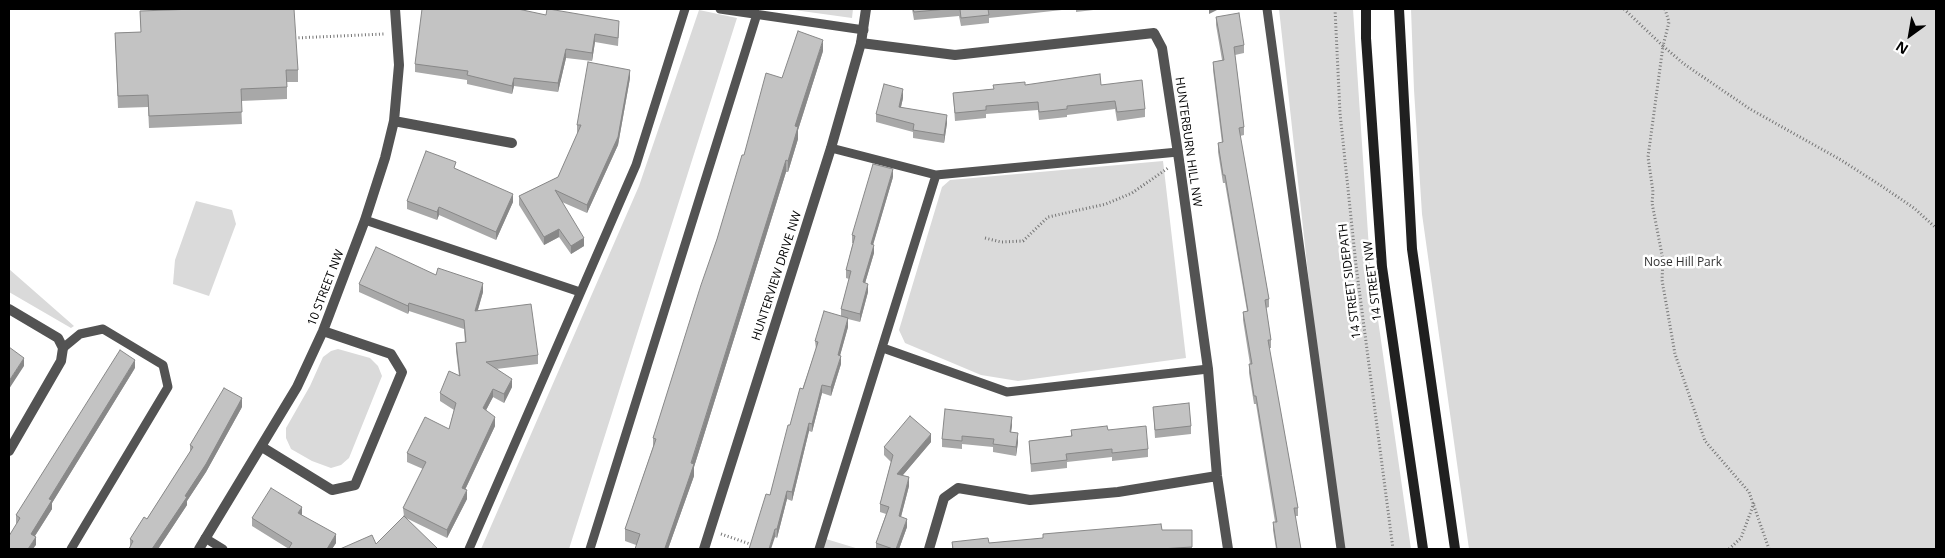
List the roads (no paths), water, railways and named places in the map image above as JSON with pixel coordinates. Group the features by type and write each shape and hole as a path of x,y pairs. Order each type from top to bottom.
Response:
{"main road":[{"name":"14 STREET NW","path":"1366,9 1366,38 1382,267 1423,549"},
{"path":"1399,9 1412,249 1455,549"}],"street":[{"name":"10 STREET NW","path":"198,549 297,387 323,331 365,220 385,158 394,121 399,65 395,9"},
{"name":"HUNTERVIEW DRIVE NW","path":"704,549 831,148 861,43 866,9"},
{"name":"HUNTERBURN HILL NW","path":"861,43 955,56 1154,33 1162,48 1178,156 1208,369 1217,476 1228,549"},
{"path":"394,121 512,143"},
{"path":"9,309 58,338 64,348 61,361 11,444"},
{"path":"262,447 332,490 355,485 402,372 391,354 323,331"},
{"path":"929,549 944,498 958,488 1030,500 1118,492 1217,476"}],"lane":[{"path":"469,549 636,164 685,9"},
{"path":"720,9 864,30"},
{"path":"1267,9 1341,549"},
{"path":"590,549 757,14"},
{"path":"831,148 936,175 1178,156"},
{"path":"819,549 936,175"},
{"path":"365,220 580,292"},
{"path":"64,348 80,334 103,330 163,365 168,387 71,549"},
{"path":"883,348 1007,392 1208,369"},
{"path":"205,538 223,549"}],"park label":[{"name":"Nose Hill Park","path":"1683,263"}]}
